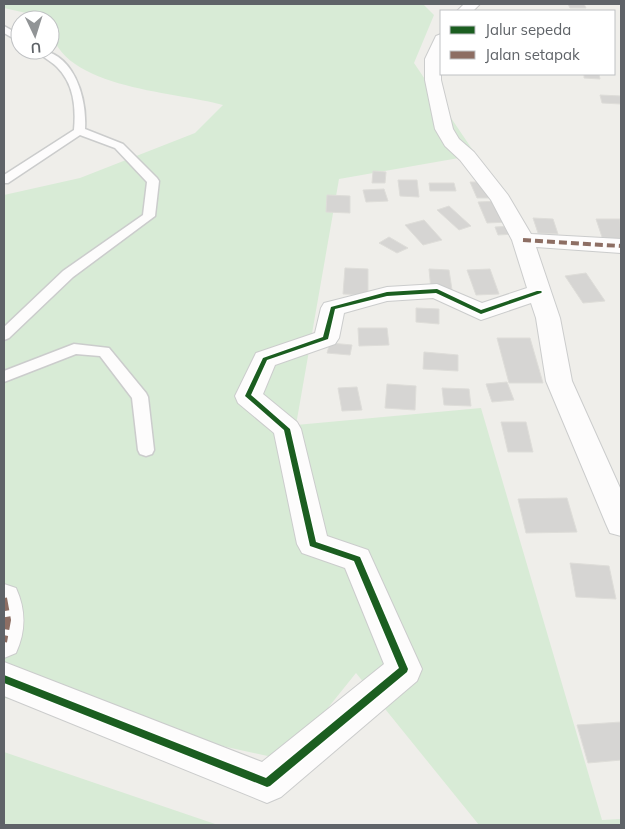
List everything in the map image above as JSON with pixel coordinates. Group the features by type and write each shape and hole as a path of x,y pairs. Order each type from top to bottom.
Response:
{"street":[{"path":"440,41 433,58 433,80 444,129 452,142 468,156 501,199 523,240 548,318 559,381 621,524"},
{"path":"523,240 621,246"},
{"path":"4,679 267,783 404,669 357,559 313,544 287,428 248,396 265,359 326,338 333,308 387,294 437,291 481,312 539,292"},
{"path":"4,598 8,620 4,642"}],"lane":[{"path":"4,180 79,131 82,112 74,80 58,60"},
{"path":"4,335 68,274 149,216 153,181 119,146 79,131"},
{"path":"4,377 74,349 104,351 140,397 146,450"}],"green space":[{"path":"4,4 423,4 434,15 414,63 476,155 339,179 296,425 481,408 602,820 621,819 621,825 479,825 356,673 286,760 4,698 4,195 80,178 195,133 223,105 147,90 92,74 70,60 60,49 60,10 13,10 4,8"},
{"path":"4,752 218,825 4,825"}],"building":[{"path":"568,4 584,4 586,8 570,8"},
{"path":"584,75 599,75 600,79 584,78"},
{"path":"600,95 621,96 621,104 602,103"},
{"path":"373,171 386,172 385,183 372,183"},
{"path":"398,180 417,180 419,197 400,196"},
{"path":"470,182 488,182 495,198 477,198"},
{"path":"429,183 454,183 456,191 430,191"},
{"path":"384,189 388,201 366,202 363,190"},
{"path":"327,195 350,196 350,213 326,212"},
{"path":"499,201 508,222 487,223 478,202"},
{"path":"449,206 471,226 459,230 437,210"},
{"path":"533,218 553,219 558,234 538,233"},
{"path":"596,219 620,219 621,240 603,240"},
{"path":"424,220 442,240 423,245 405,225"},
{"path":"511,226 515,234 498,235 495,227"},
{"path":"389,237 408,248 397,253 379,243"},
{"path":"345,268 368,269 368,295 343,294"},
{"path":"429,269 449,270 452,290 431,290"},
{"path":"490,269 499,294 476,295 467,270"},
{"path":"586,273 605,301 583,303 565,276"},
{"path":"416,308 439,309 439,324 416,322"},
{"path":"358,328 387,328 389,345 359,346"},
{"path":"497,338 530,338 543,383 509,383"},
{"path":"330,343 352,345 350,355 327,353"},
{"path":"424,352 458,355 458,371 423,369"},
{"path":"507,382 514,400 492,402 486,384"},
{"path":"387,384 416,386 415,410 385,408"},
{"path":"357,387 362,410 342,411 338,388"},
{"path":"442,388 469,389 471,406 444,405"},
{"path":"501,422 526,422 533,452 508,452"},
{"path":"567,498 577,532 526,533 518,499"},
{"path":"570,563 609,566 616,599 576,597"},
{"path":"621,722 621,760 588,763 577,725"}],"marked path":[{"path":"523,240 621,246"},
{"path":"4,598 8,620 4,642"}],"cycle path":[{"path":"4,679 267,783 404,669 357,559 313,544 287,429 248,396 265,359 326,338 333,308 387,294 437,291 481,312 539,292"}]}
